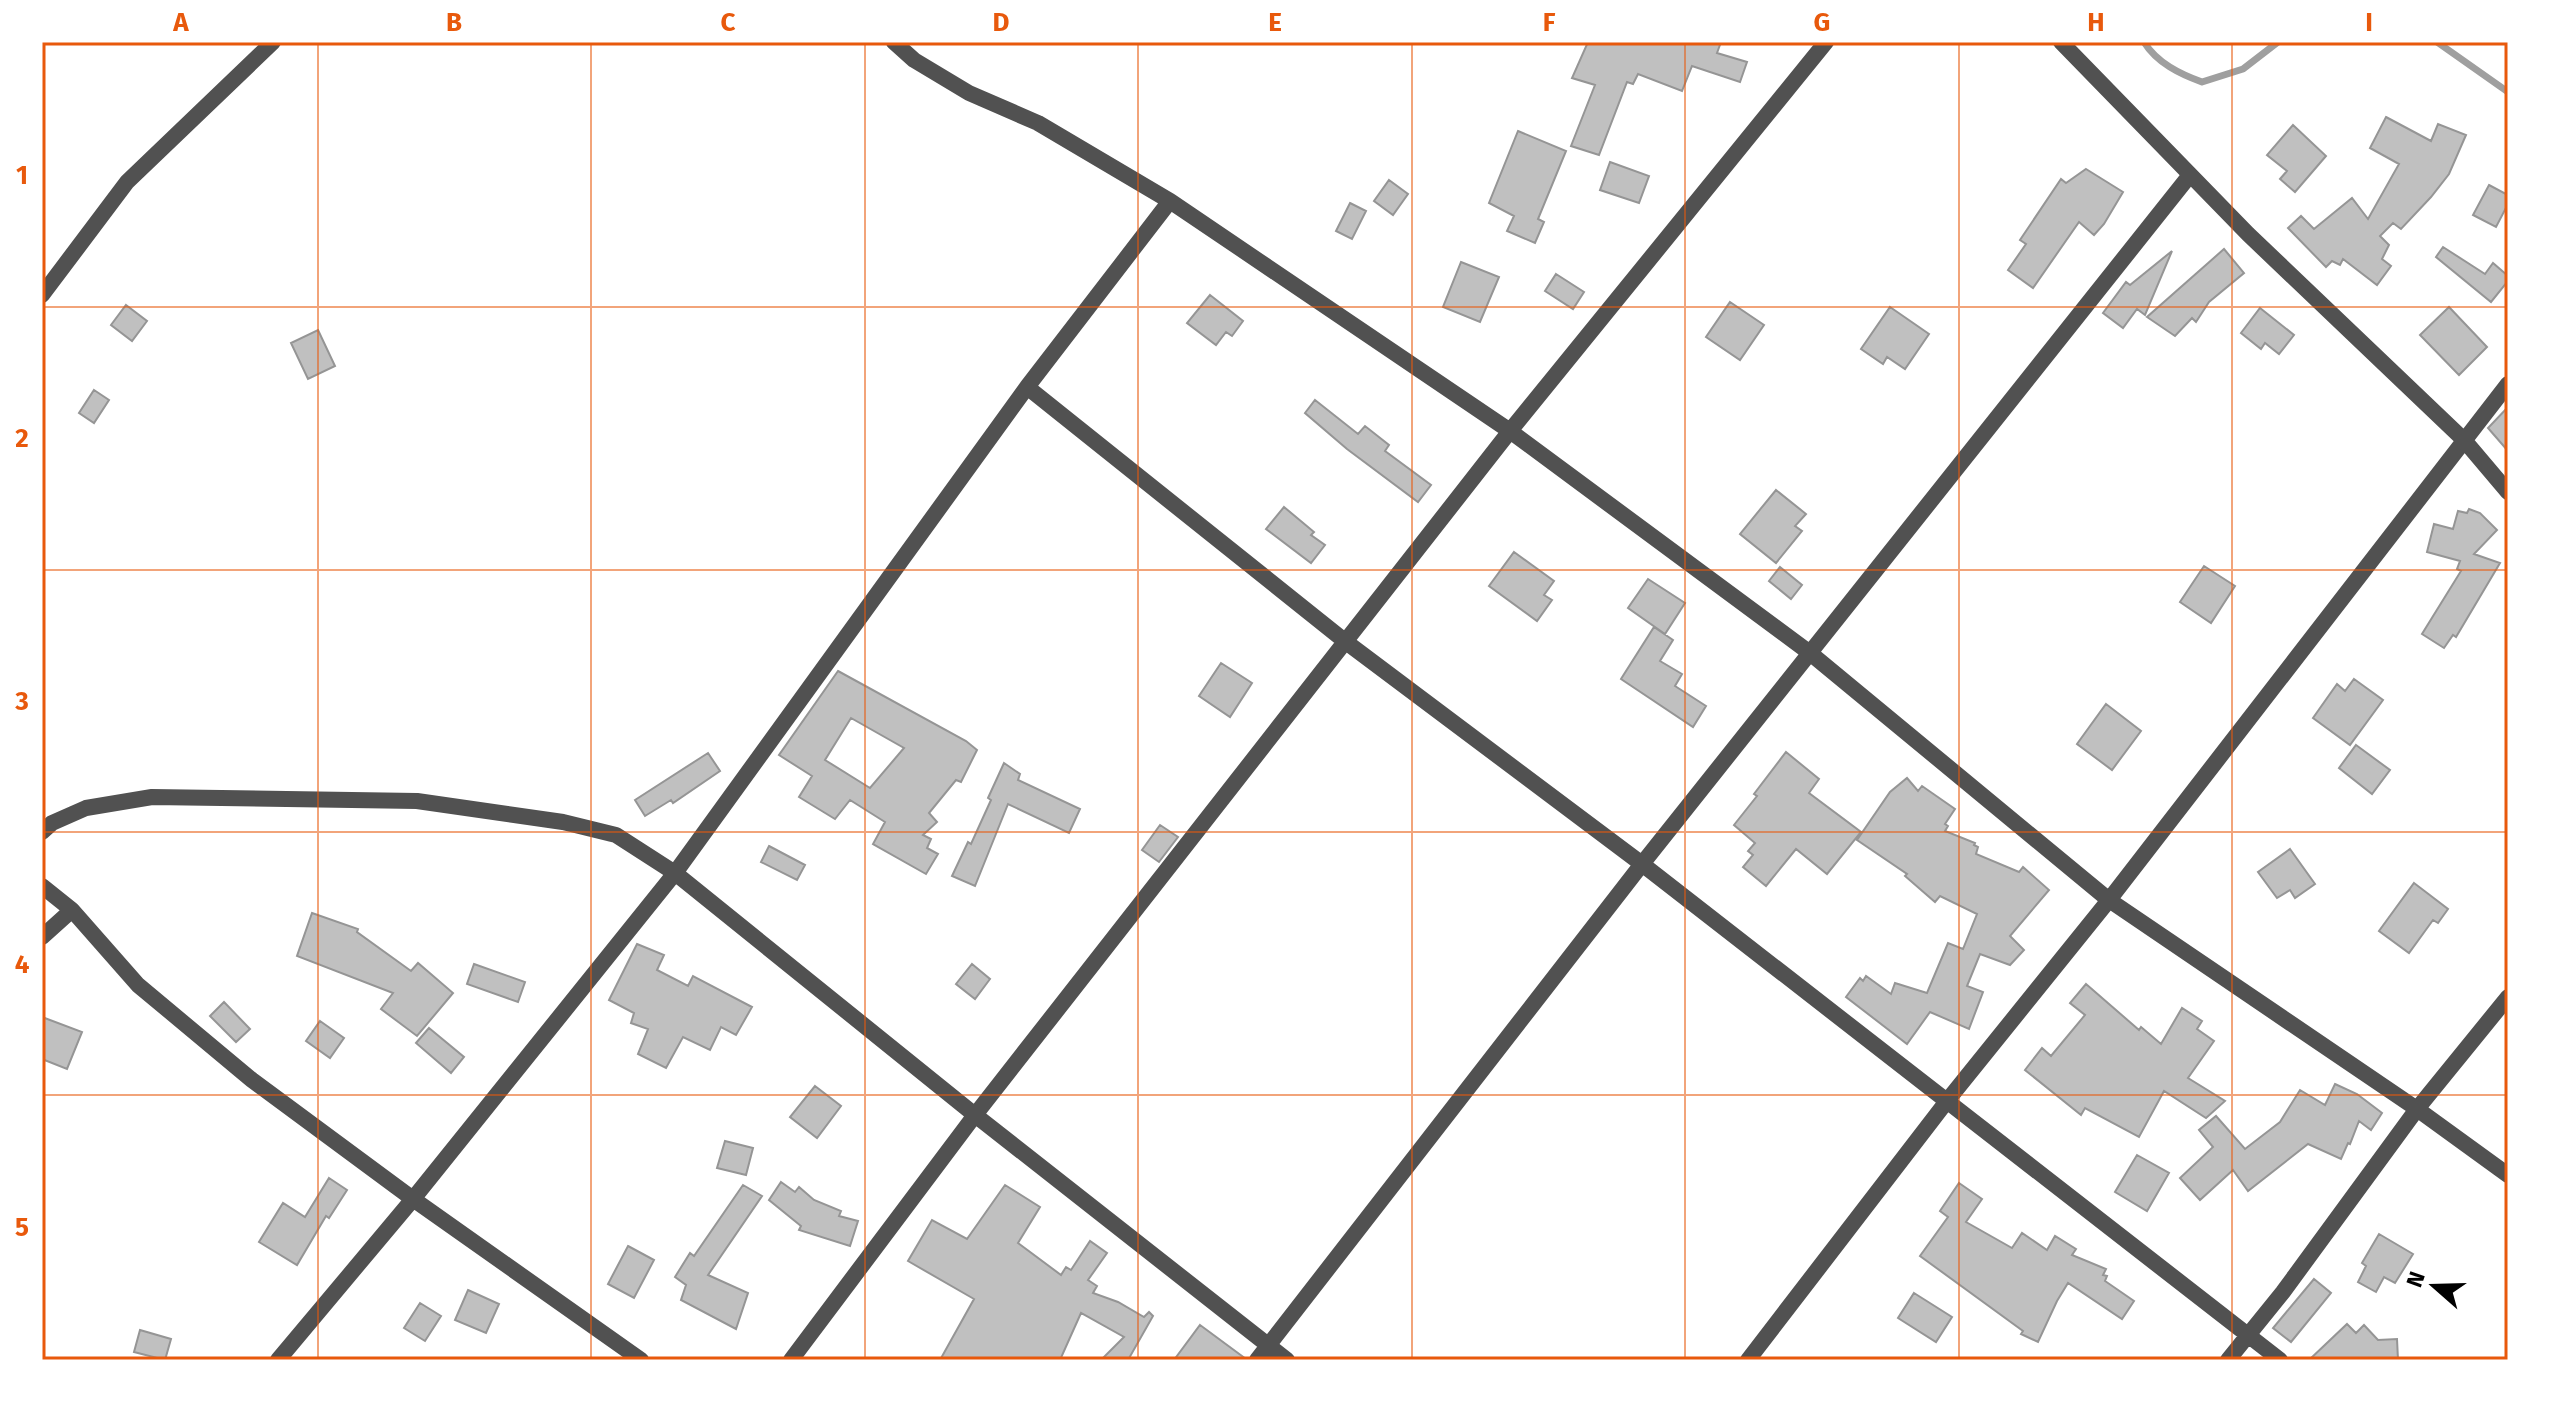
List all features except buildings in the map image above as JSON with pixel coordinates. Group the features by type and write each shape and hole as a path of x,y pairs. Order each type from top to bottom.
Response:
{"street":[{"path":"42,295 127,182 273,42"},
{"path":"894,42 914,60 969,93 1038,123 1170,201 1510,431 1810,653 2109,900 2417,1109 2508,1175"},
{"path":"791,1360 975,1115 1510,431 1826,42"},
{"path":"2061,42 2248,234 2464,440 2508,492"},
{"path":"1257,1360 1642,864 2190,175"},
{"path":"278,1360 413,1199 675,873 1027,387 1170,201"},
{"path":"1748,1360 2508,384"},
{"path":"1027,387 1346,642 1642,864 2280,1360"},
{"path":"42,832 52,823 86,808 152,797 417,801 563,822 616,835 675,873 975,1115 1287,1360"},
{"path":"42,886 72,910 138,985 252,1080 413,1199 641,1360"},
{"path":"42,937 72,910"},
{"path":"2228,1360 2283,1292 2417,1109 2508,997"}],"waterway":[{"path":"2144,42 2155,56 2170,67 2202,82 2243,69 2278,42"},
{"path":"2437,42 2508,92"}]}
